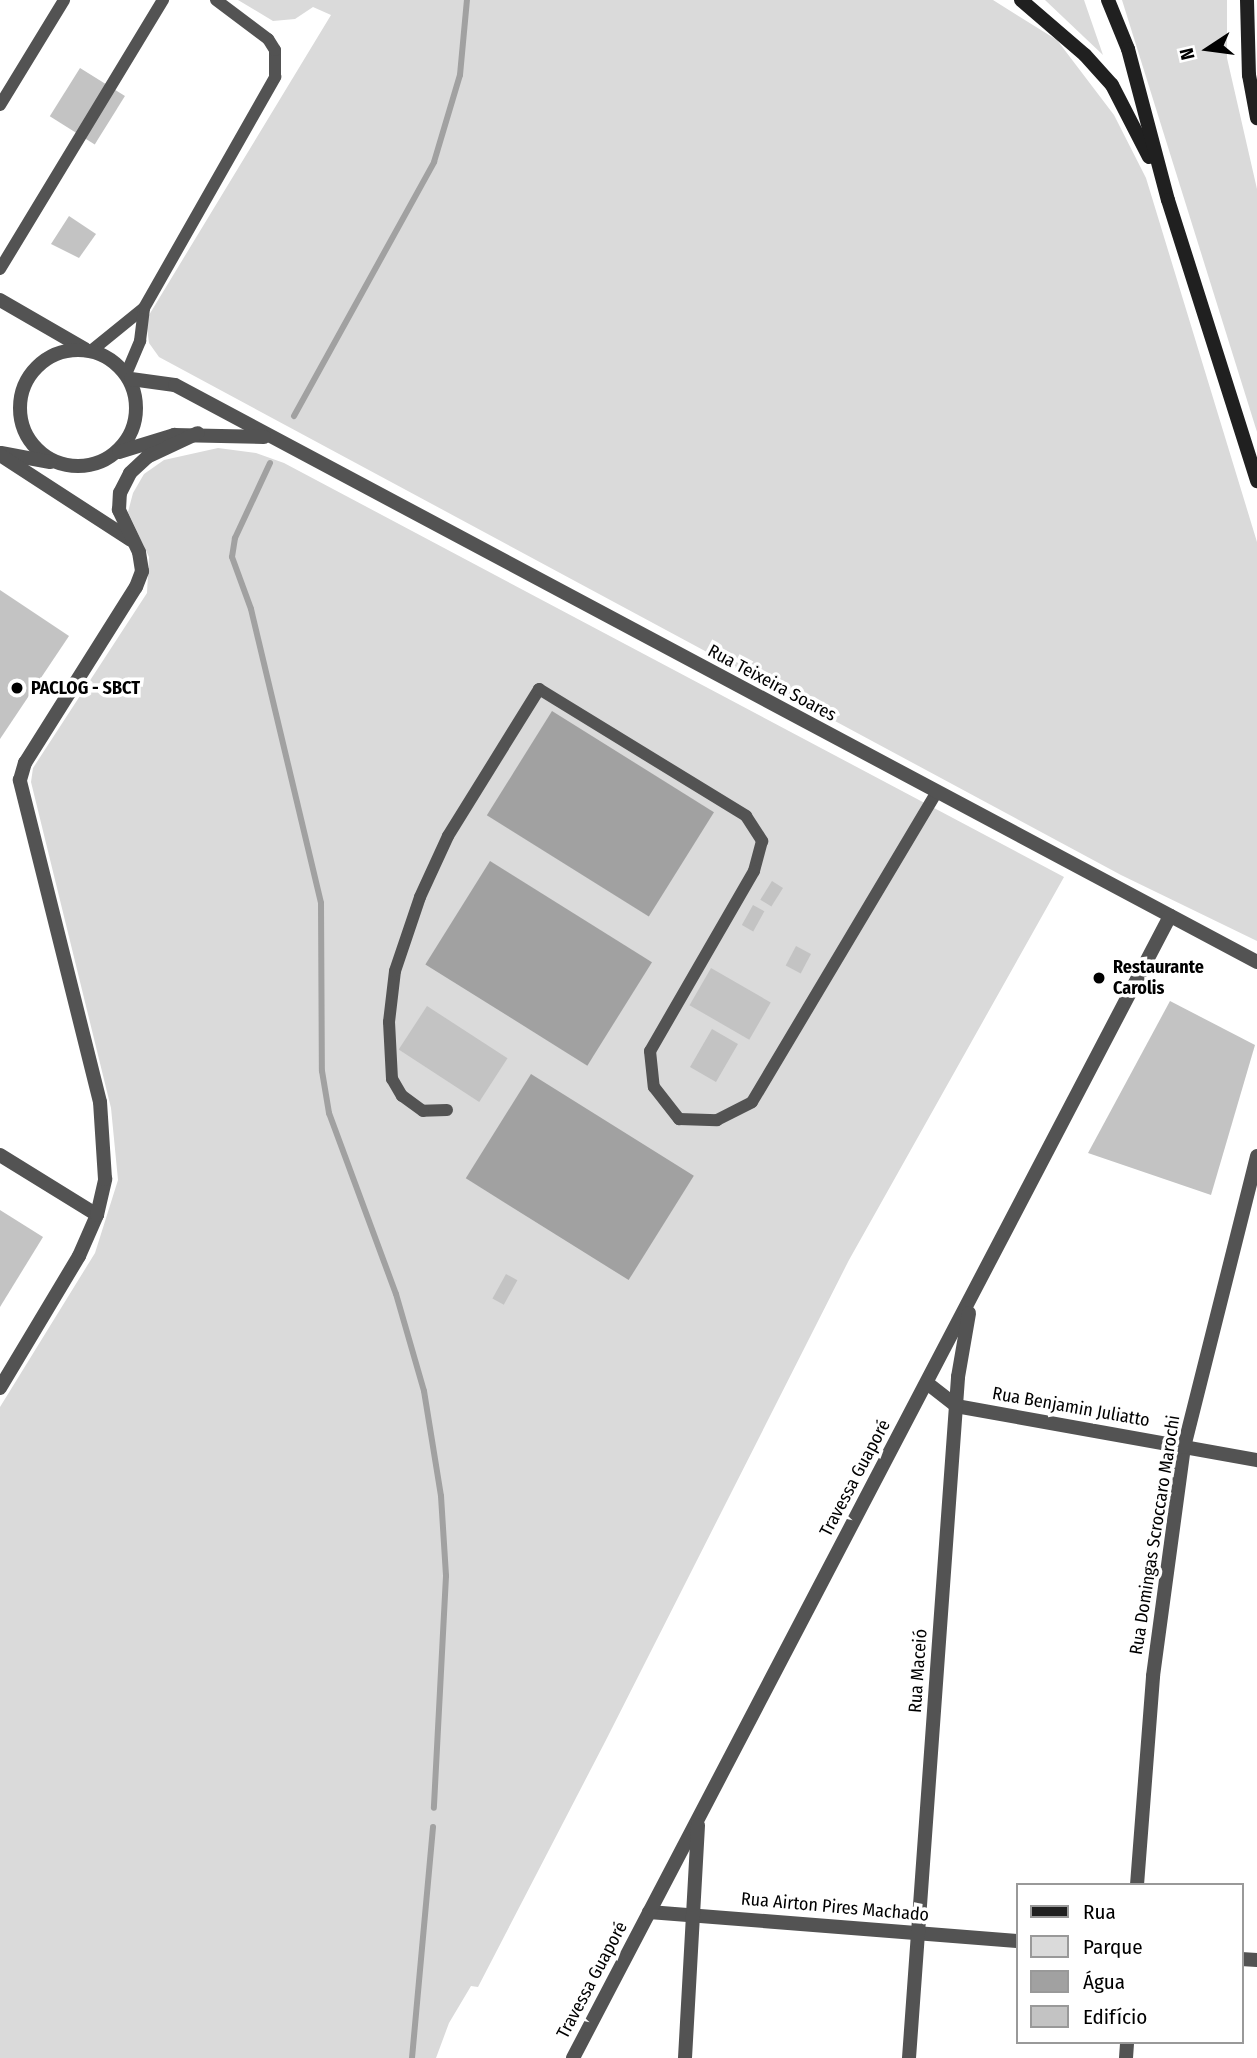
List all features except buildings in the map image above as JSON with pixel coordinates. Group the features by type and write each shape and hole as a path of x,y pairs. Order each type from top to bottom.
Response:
{"main road":[{"path":"1021,0 1055,27 1112,85 1137,129 1168,200"},
{"path":"1108,0 1128,49 1168,200 1257,481"},
{"path":"1247,0 1249,75 1257,118"}],"street":[{"path":"0,300 129,375 135,420 117,452 84,466 67,466 0,454"},
{"path":"67,466 33,445 20,408 23,388 47,358 66,350 89,351"},
{"name":"Rua Teixeira Soares","path":"129,375 175,385 1257,962"},
{"path":"0,1388 79,1256 97,1215 105,1179 100,1102 20,780 25,763 136,587 142,571 119,510 130,473 148,457 198,433"},
{"name":"Rua Teixeira Soares","path":"117,452 174,435 198,433 269,437"},
{"path":"0,454 132,541"},
{"name":"Travessa Guaporé","path":"573,2058 1170,916"},
{"path":"0,1155 97,1215"},
{"name":"Rua Domingas Scroccaro Marochi","path":"1137,1883 1153,1675 1184,1447 1257,1156"},
{"name":"Rua Maceió","path":"909,2058 958,1377 975,1287"},
{"path":"930,1376 945,1368 958,1377"},
{"name":"Rua Benjamin Juliatto","path":"930,1376 956,1406 1257,1460"},
{"path":"685,2058 699,1818"},
{"name":"Rua Airton Pires Machado","path":"649,1912 1016,1941"}],"lane":[{"path":"0,105 64,0"},
{"path":"0,269 163,0"},
{"path":"129,375 140,341 144,309 275,77 277,63 268,39 216,0"},
{"path":"89,351 144,309"},
{"path":"447,1110 423,1111 401,1096 392,1079 389,1022 395,971 420,897 448,836 539,689 746,816 762,841 754,871 650,1051 654,1087 679,1118 717,1120 752,1102 937,792"}],"green space":[{"path":"238,0 993,0 1057,40 1114,115 1146,178 1257,542 1257,941 1121,875 159,357 149,343 146,320 331,15 313,7 295,19 273,21"},
{"path":"1045,0 1084,0 1103,55"},
{"path":"1122,0 1227,0 1227,58 1257,189 1257,432"},
{"path":"218,448 256,453 284,463 1064,877 849,1260 606,1740 478,1987 471,1986 449,2023 436,2058 0,2058 0,1407 95,1253 118,1180 111,1108 31,782 33,768 147,593 149,557 128,512 133,493 144,474 164,460"}],"water":[{"path":"552,711 714,812 649,917 487,815"},
{"path":"490,861 652,962 587,1066 425,964"},
{"path":"531,1074 694,1176 629,1280 466,1178"}],"waterway":[{"path":"294,416 434,162 460,75 467,0"},
{"path":"270,463 235,538 232,557 251,609 321,903 322,1071 329,1113 396,1294 424,1391 441,1496 446,1576 434,1808"},
{"path":"412,2058 433,1827"}],"place":[{"name":"PACLOG - SBCT","path":"17,688"},
{"name":"Restaurante Carolis","path":"1099,978"}]}
